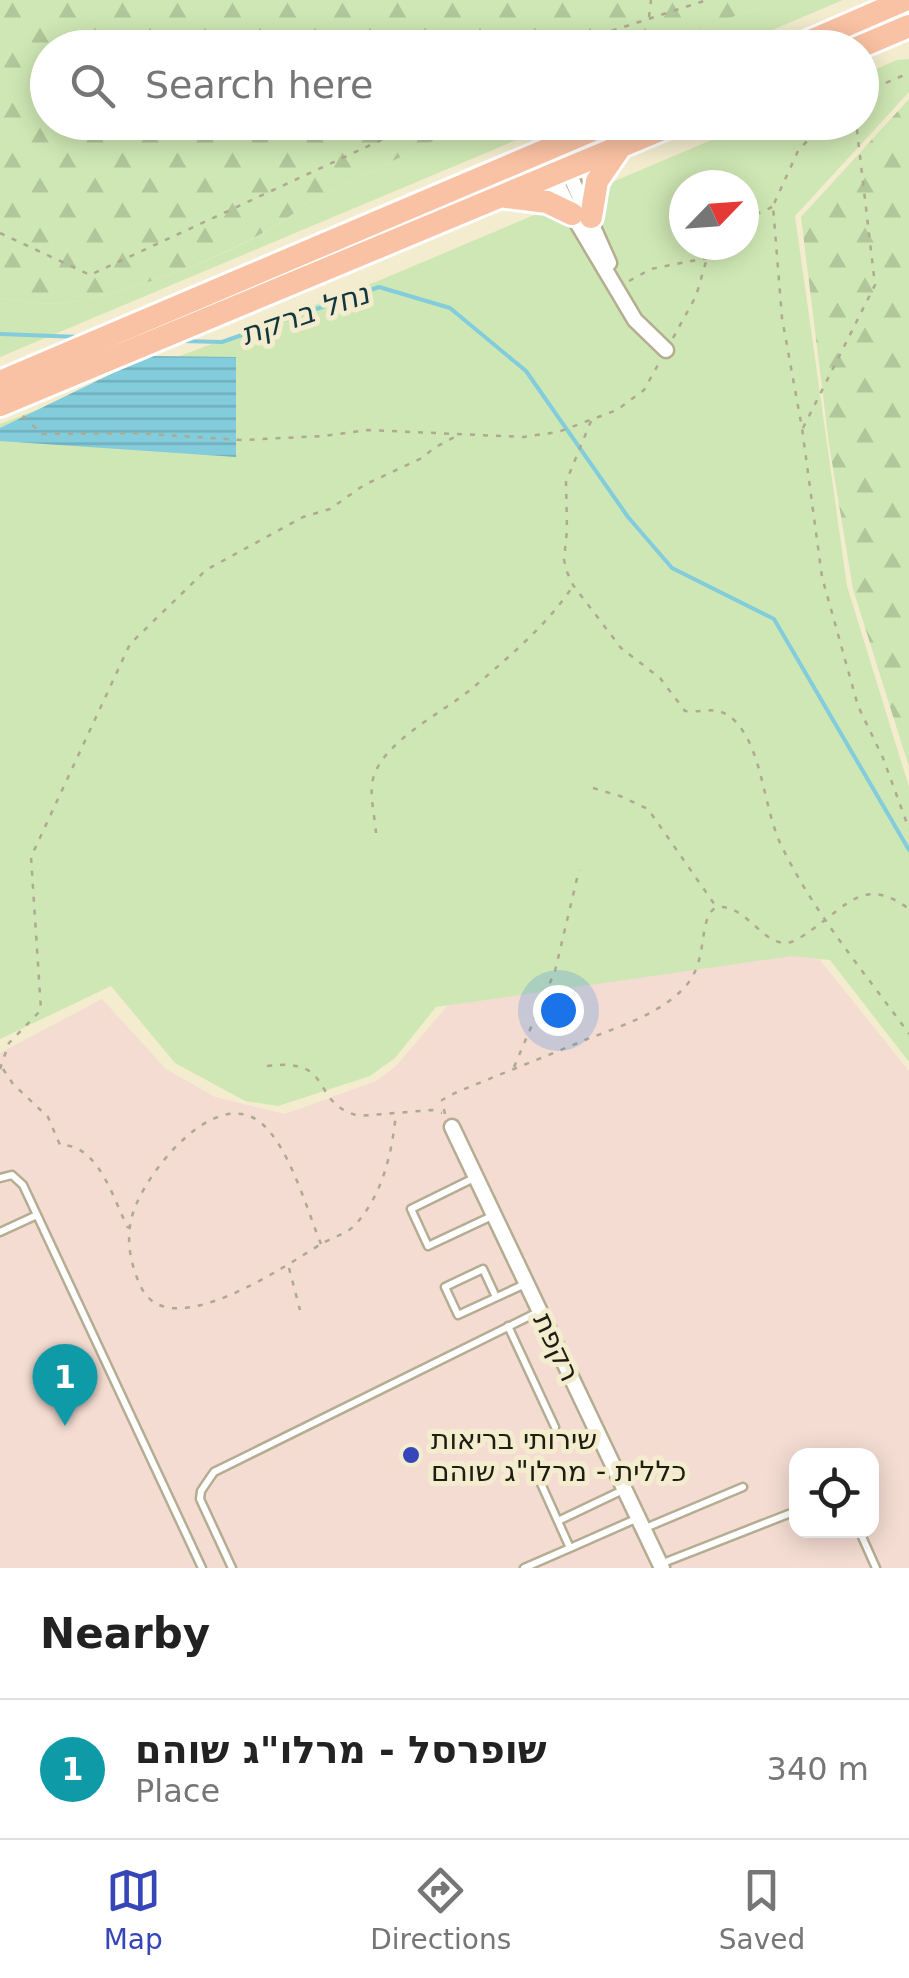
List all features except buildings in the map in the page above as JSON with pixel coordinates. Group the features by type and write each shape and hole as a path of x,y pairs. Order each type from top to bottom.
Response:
{"main road":[{"path":"836,30 905,0"},
{"path":"879,39 909,26"},
{"path":"0,382 566,140"},
{"path":"0,405 637,140"},
{"path":"502,197 547,202 582,216 596,181 621,147"}],"street":[{"path":"551,146 626,306 643,330 666,350"},
{"path":"582,216 626,306"},
{"name":"רקפת","path":"452,1127 661,1566"}],"lane":[{"path":"0,1178 12,1176 22,1185 202,1568"},
{"path":"476,1177 411,1208 428,1246 494,1216"},
{"path":"0,1232 37,1215"},
{"path":"496,1297 483,1269 445,1287 458,1315 526,1283"},
{"path":"232,1568 200,1499 200,1490 214,1472 539,1311"},
{"path":"508,1326 555,1427"},
{"path":"534,1468 570,1548"},
{"path":"524,1568 570,1548 743,1488"},
{"path":"558,1521 624,1489"},
{"path":"661,1566 789,1514"},
{"path":"863,1538 876,1568"}],"path":[{"path":"649,18 652,0"},
{"path":"614,30 707,0"},
{"path":"879,86 909,73"},
{"path":"0,233 90,275 381,140"},
{"path":"808,140 798,151 773,206 782,318 822,577 858,706 884,758 909,829"},
{"path":"802,428 875,285 858,140"},
{"path":"759,213 773,206"},
{"path":"619,287 650,269 697,260"},
{"path":"23,416 42,434 136,433 242,440 368,430 523,437 558,432 617,410 644,390 696,296 706,260"},
{"path":"591,421 566,482 564,560 574,585 621,648 660,678 685,711 716,708 736,721 748,738 781,846 826,920 909,1034"},
{"path":"130,1232 92,1158 72,1146 60,1145 48,1117 12,1084 1,1068 9,1042 41,1010 30,857 130,644 206,570 302,517 330,510 364,484 422,458 460,434"},
{"path":"376,833 372,780 388,748 477,684 542,626 574,585"},
{"path":"593,788 648,809 716,907 734,909 775,940 784,943 802,937 862,894 876,892 909,909"},
{"path":"513,1070 556,971 579,870"},
{"path":"267,1066 301,1065 311,1071 332,1101 348,1114 432,1110 445,1114 442,1100 454,1093 635,1020 682,991 702,959 706,917 716,907"},
{"path":"321,1244 277,1142 260,1122 242,1115 202,1125 179,1142 141,1194 130,1232 132,1266 146,1298 158,1307 187,1310 288,1267 352,1228 372,1200 392,1147 396,1113"},
{"path":"288,1267 300,1310"}],"shaded area":[{"path":"807,944 909,1071 909,1568 0,1568 0,1053 102,999 166,1069 215,1097 285,1114 376,1081 395,1067 461,990"}],"green space":[{"path":"0,0 780,0 696,30 30,30 30,140 435,140 305,204 256,237 155,280 62,303 0,298"},
{"path":"780,0 843,0 772,30 696,30"},
{"path":"909,59 909,92 879,125 879,68"},
{"path":"909,99 909,767 853,589 829,444 801,217 871,140 879,140 879,132"},
{"path":"435,140 517,140 0,357 0,298 62,303 120,291 190,267 257,237 305,204"},
{"path":"712,140 865,140 795,216 847,586 909,787 909,1062 830,960 792,956 436,1007 395,1058 370,1076 278,1106 245,1101 175,1063 111,986 0,1039 0,424 378,281"}],"water":[{"path":"148,356 236,357 236,457 0,441 0,428"}],"waterway":[{"name":"נחל ברקת","path":"180,341 222,342 379,287 450,308 526,371 628,517 672,568 774,619 909,850"},
{"name":"נחל ברקת","path":"0,334 80,337"}],"place":[{"name":"שופרסל - מרלו\"ג שוהם","path":"65,1426"},
{"name":"שירותי בריאות כללית - מרלו\"ג שוהם","path":"411,1455"}]}
